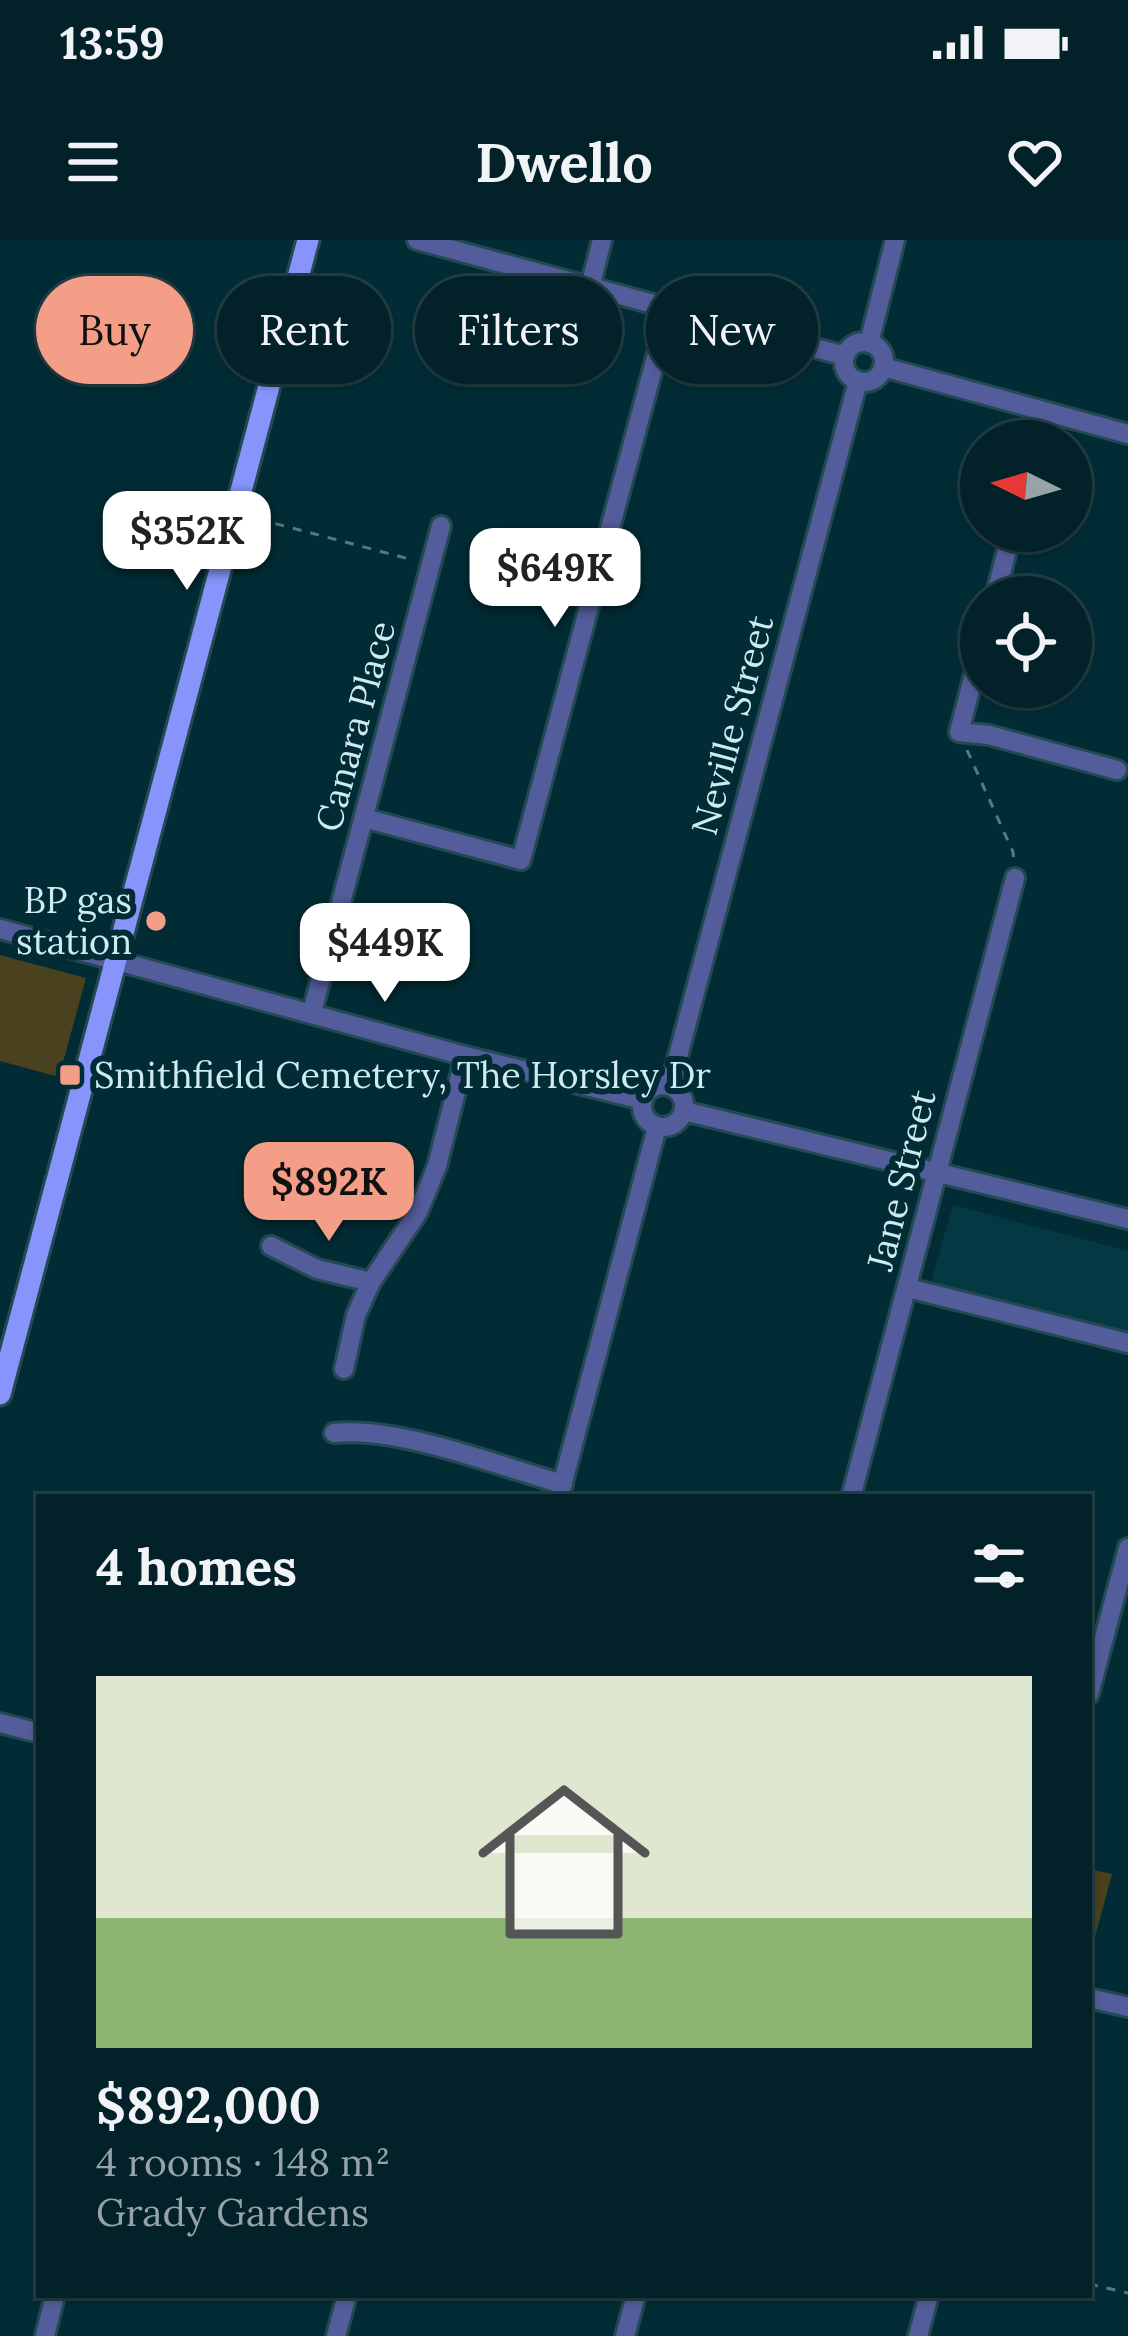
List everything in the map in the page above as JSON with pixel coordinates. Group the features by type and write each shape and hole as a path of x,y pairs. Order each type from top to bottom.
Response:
{"main road":[{"path":"0,1394 308,240"}],"street":[{"path":"417,240 550,276"},
{"path":"593,276 602,240"},
{"path":"868,343 896,240"},
{"path":"868,343 882,355 883,367 876,378 858,381 845,368 845,356 852,346 868,343"},
{"path":"818,349 845,356"},
{"path":"883,367 1128,434"},
{"name":"Neville Street","path":"670,1086 858,381"},
{"path":"364,818 520,860 649,384"},
{"path":"1042,420 1044,412"},
{"name":"Canara Place","path":"312,1012 442,526"},
{"path":"965,708 958,732 989,735 1117,770"},
{"name":"Jane Street","path":"852,1494 1015,878"},
{"path":"0,929 643,1100"},
{"path":"344,1369 356,1315 371,1282 418,1213 437,1166 466,1056"},
{"path":"655,1086 670,1086 681,1094 684,1111 668,1127 657,1127 645,1118 643,1100 655,1086"},
{"path":"684,1111 1128,1219"},
{"path":"334,1433 360,1430 394,1437 561,1490 657,1127"},
{"path":"271,1246 316,1269 371,1282"},
{"path":"908,1288 1128,1343"},
{"path":"1092,1683 1128,1548"},
{"path":"0,1723 36,1732"},
{"path":"1092,1999 1128,2007"},
{"path":"45,2336 55,2298"},
{"path":"336,2336 345,2298"},
{"path":"626,2336 635,2298"},
{"path":"918,2336 928,2298"}],"path":[{"path":"258,519 432,564"},
{"path":"958,732 1013,852 1015,878"},
{"path":"1092,2285 1128,2293"}],"shaded area":[{"path":"0,955 86,978 59,1077 0,1061"},
{"path":"953,1205 1128,1251 1128,1335 930,1285"},
{"path":"1092,1870 1112,1874 1092,1948"}],"place":[{"name":"BP gas station","path":"156,921"},
{"name":"Smithfield Cemetery, The Horsley Dr","path":"70,1075"}]}
